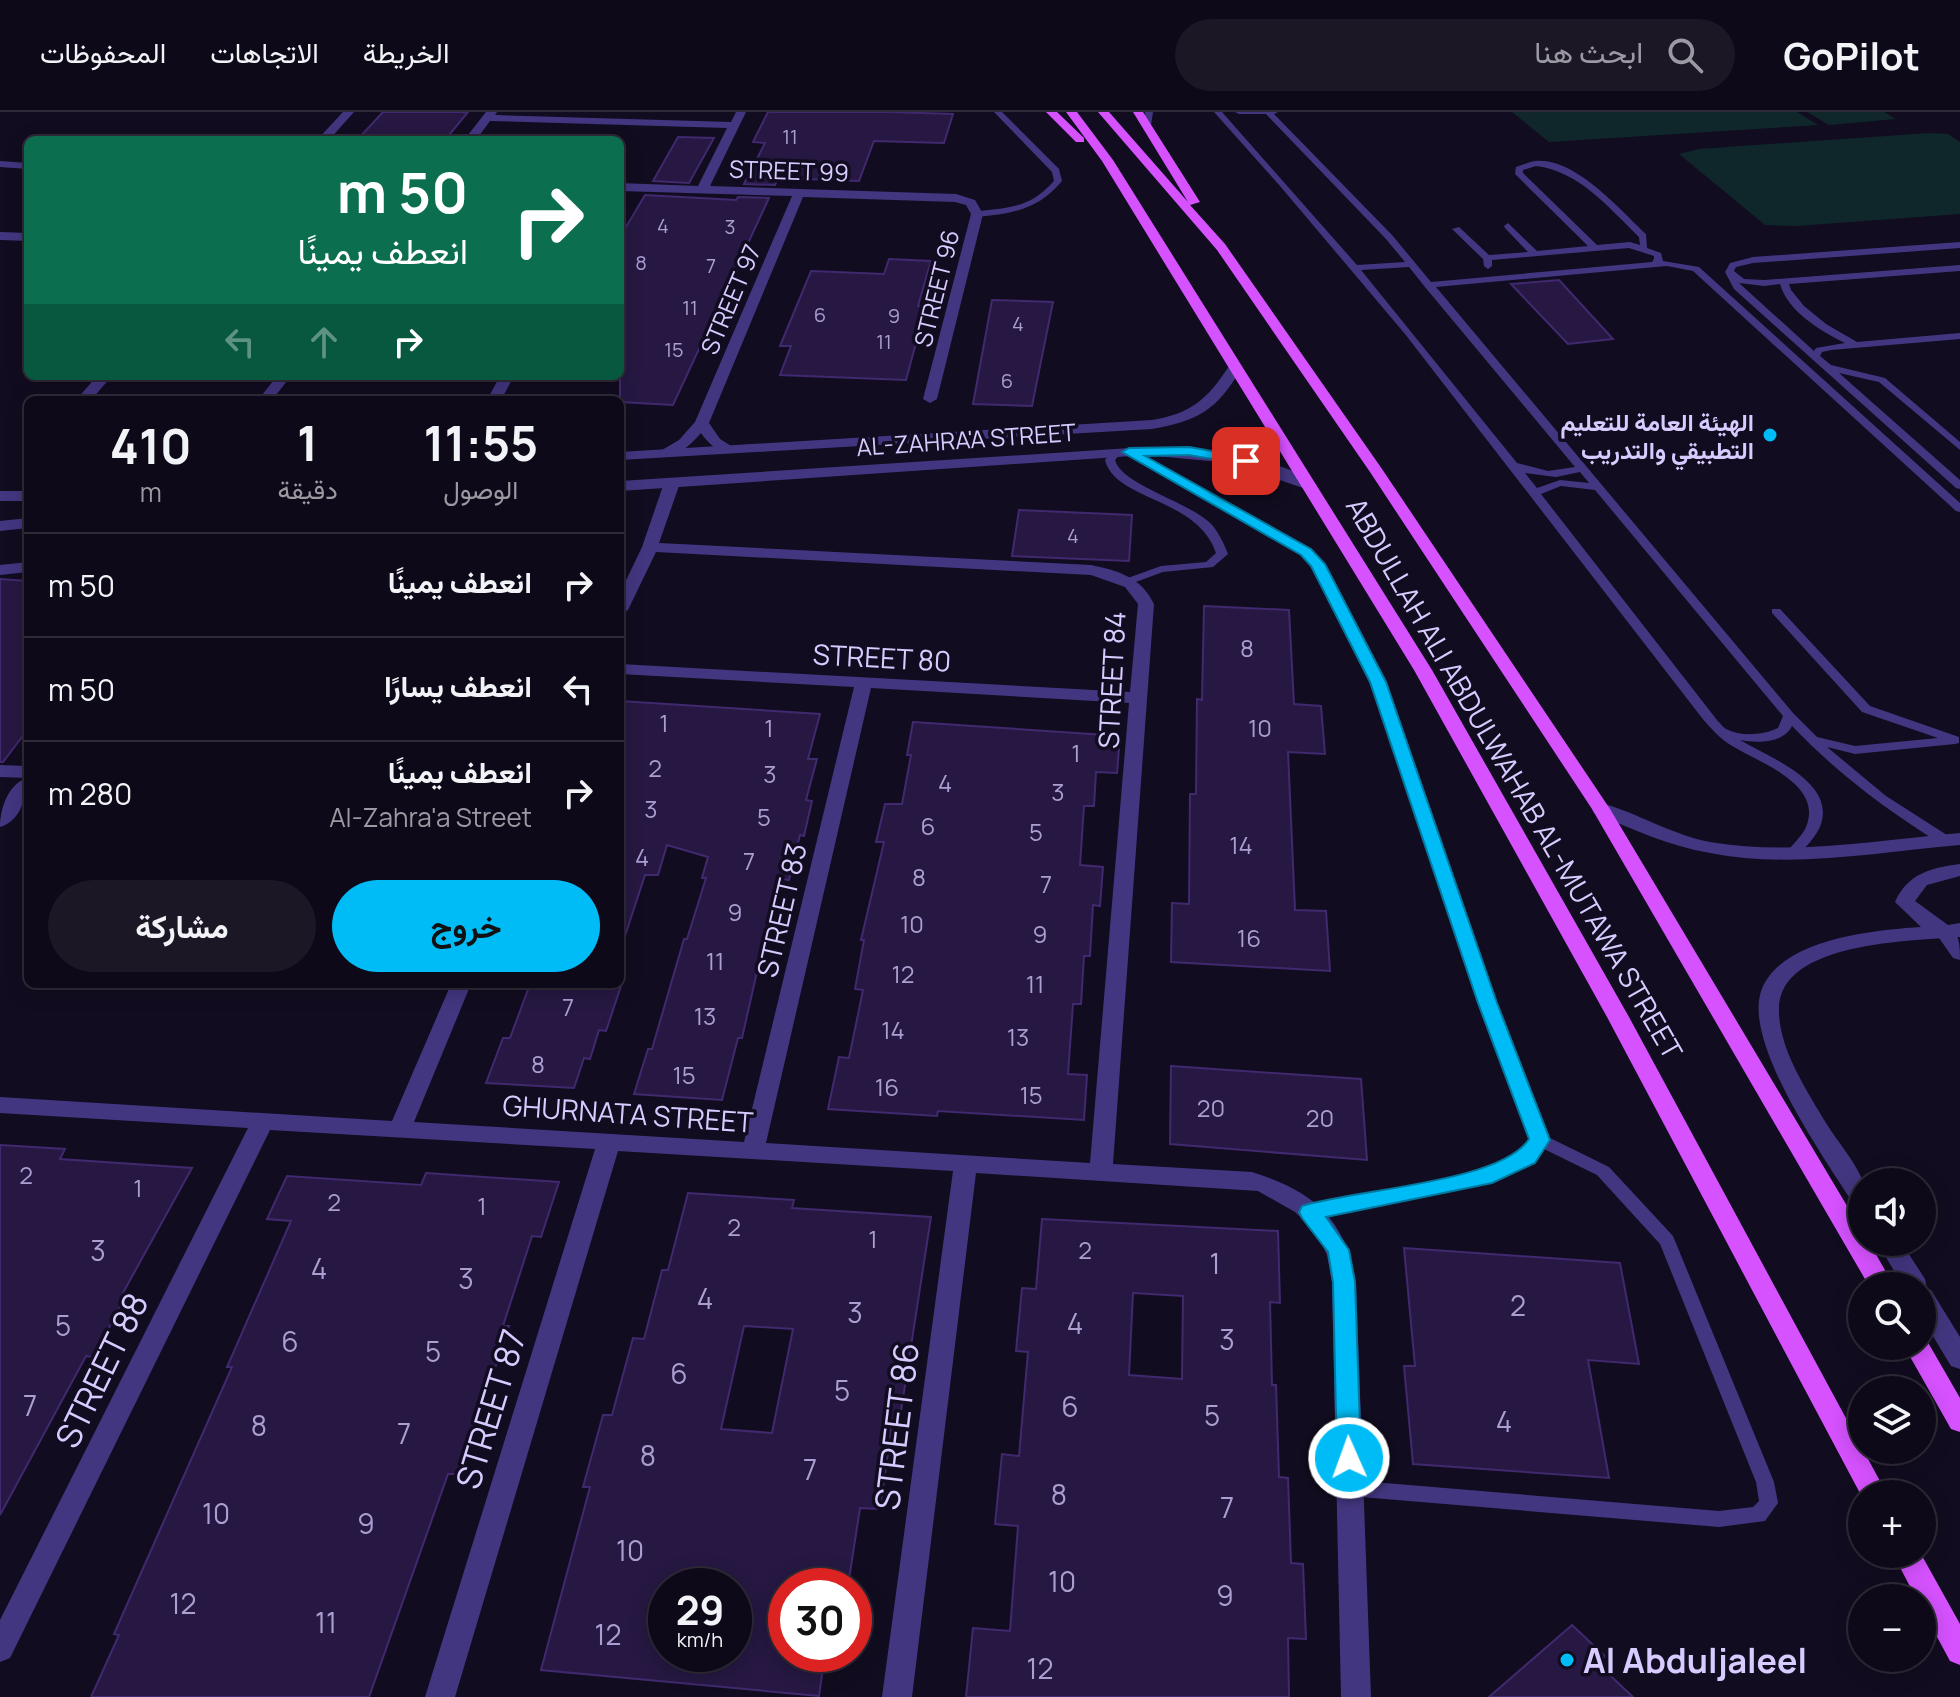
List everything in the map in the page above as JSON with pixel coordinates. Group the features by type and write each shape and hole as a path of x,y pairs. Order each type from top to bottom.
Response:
{"main road":[{"path":"1051,112 1107,160"},
{"name":"ABDULLAH ALI ABDULWAHAB AL-MUTAWA STREET","path":"1071,112 1107,160 1423,670 1548,892 1866,1480"},
{"name":"ABDULLAH ALI ABDULWAHAB AL-MUTAWA STREET","path":"1103,112 1221,247 1377,472 1601,809 1874,1272"},
{"path":"1138,112 1148,118 1221,247"},
{"path":"1925,1360 1960,1421"},
{"path":"1915,1568 1960,1652"}],"street":[{"path":"327,136 349,112"},
{"path":"702,190 741,112"},
{"path":"473,136 490,115 734,125"},
{"path":"0,167 24,166"},
{"name":"STREET 99","path":"624,187 956,198"},
{"name":"STREET 97","path":"667,453 684,443 702,423 799,193"},
{"name":"STREET 96","path":"930,399 977,214 971,203 956,198"},
{"path":"0,238 24,237"},
{"name":"AL-ZAHRA'A STREET","path":"624,456 1104,429 1167,422 1194,414 1222,392 1234,369"},
{"path":"87,396 101,380"},
{"path":"268,396 281,380"},
{"path":"702,423 715,442 729,449"},
{"path":"1104,429 1122,437 1123,453"},
{"path":"767,446 783,452 788,462 772,476"},
{"name":"AL-ZAHRA'A STREET","path":"624,486 1189,451 1246,461 1309,485"},
{"path":"624,602 650,547 672,483"},
{"path":"0,496 24,496"},
{"path":"0,526 24,523"},
{"name":"STREET 84","path":"650,547 1091,570 1129,581 1142,592 1146,604 1140,698 1101,1172"},
{"path":"0,570 24,567"},
{"name":"STREET 80","path":"624,669 1140,698"},
{"name":"STREET 83","path":"753,1151 864,682"},
{"path":"0,771 24,772"},
{"path":"0,821 24,788"},
{"path":"1601,809 1660,834 1726,850 1794,852 1953,839"},
{"path":"1960,870 1928,875 1910,887 1905,902 1920,917 1952,931 1960,953"},
{"path":"1848,1175 1783,1065 1768,1023 1770,994 1788,969 1821,951 1858,941 1952,931"},
{"path":"400,1129 459,988"},
{"name":"GHURNATA STREET","path":"0,1105 1252,1181 1277,1187 1310,1212 1338,1250 1344,1282 1356,1697"},
{"name":"STREET 88","path":"0,1649 263,1120"},
{"name":"STREET 87","path":"440,1697 609,1142"},
{"name":"STREET 86","path":"897,1697 966,1164"},
{"path":"1936,1320 1960,1359"}],"lane":[{"path":"977,214 1026,208 1045,197 1058,181 1056,171 998,112"},
{"path":"1794,852 1815,824 1817,812 1810,792 1795,777 1735,743 1717,728 1355,268 1305,207 1222,116 1240,112 1272,113 1419,274 1789,716 1829,758 1905,817 1953,839"},
{"path":"1594,247 1519,174 1519,169 1541,163 1568,170 1643,236 1644,247"},
{"path":"1508,226 1533,252"},
{"path":"1456,229 1487,258"},
{"path":"1487,258 1630,245 1644,247 1659,257 1653,265"},
{"path":"1960,245 1753,260 1733,265 1731,275 1737,287 1960,486"},
{"path":"1419,274 1471,275 1486,270 1487,258"},
{"path":"1355,268 1410,264"},
{"path":"1428,285 1653,265 1690,266 1709,279 1960,509"},
{"path":"1731,275 1748,282 1784,282 1960,268"},
{"path":"1784,282 1787,294 1826,329 1856,344"},
{"path":"1815,356 1826,347 1960,336"},
{"path":"1829,368 1882,380 1960,447"},
{"path":"1129,581 1161,569 1209,565 1222,554 1217,540 1199,518 1122,478 1112,468 1110,460 1123,453 1306,552 1317,564 1378,682 1487,1003 1539,1140 1603,1171 1667,1241 1765,1482 1769,1503 1758,1515 1719,1519 1349,1488"},
{"path":"1513,466 1545,474 1581,468"},
{"path":"1534,493 1560,483 1597,487"},
{"path":"1776,611 1866,709 1958,740"},
{"path":"1717,728 1735,735 1764,738 1784,730 1789,716"},
{"path":"1811,739 1855,750 1958,740"},
{"path":"1310,1212 1485,1177 1528,1157 1539,1140"}],"green space":[{"path":"1512,112 1797,112 1818,125 1549,142"},
{"path":"1807,112 1884,112 1896,119 1829,125"},
{"path":"1948,134 1960,142 1960,214 1796,226 1765,225 1679,154 1699,149"}],"building":[{"path":"383,112 468,112 448,136 361,136"},
{"path":"768,112 953,114 944,143 874,141 859,181 778,178 775,185 744,184 765,143 753,142"},
{"path":"678,137 714,138 689,183 653,181"},
{"path":"645,195 736,200 738,197 769,198 673,405 624,402 624,396 620,396 620,380 624,380 624,230"},
{"path":"889,259 931,261 918,306 926,306 906,380 780,375 791,346 780,346 811,271 884,274"},
{"path":"1559,280 1613,339 1568,344 1511,284"},
{"path":"992,300 1053,302 1032,406 973,404"},
{"path":"1019,510 1132,515 1129,561 1012,556"},
{"path":"0,579 24,581 24,734 0,762"},
{"path":"1204,606 1289,610 1294,704 1321,706 1325,754 1288,752 1295,910 1326,911 1330,971 1171,962 1172,903 1189,904 1190,794 1196,794 1197,699 1202,700"},
{"path":"624,701 820,714 808,759 817,759 806,800 812,801 804,836 800,835 789,880 783,879 770,932 766,932 742,1038 738,1038 722,1100 634,1094 648,1049 652,1049 684,939 687,939 706,878 702,878 708,857 667,845 658,875 645,875 625,936"},
{"path":"913,722 1120,736 1117,773 1096,772 1094,806 1084,806 1080,865 1103,867 1100,906 1093,905 1090,956 1084,956 1081,1004 1073,1004 1068,1074 1087,1075 1084,1120 938,1111 937,1116 828,1109 839,1057 849,1058 863,990 855,989 864,940 861,940 884,842 876,842 885,804 902,804 911,755 907,755"},
{"path":"529,988 620,988 606,1031 599,1030 590,1059 584,1058 574,1088 486,1083 503,1038 510,1038"},
{"path":"1171,1066 1361,1079 1367,1160 1170,1144"},
{"path":"0,1145 65,1149 60,1159 192,1168 119,1300 123,1301 94,1357 86,1356 0,1515"},
{"path":"426,1173 559,1182 541,1237 532,1236 503,1326 509,1326 489,1386 486,1386 457,1474 448,1474 369,1697 91,1697 119,1635 114,1634 232,1367 227,1367 291,1221 267,1219 287,1176 421,1185"},
{"path":"688,1193 794,1200 792,1208 931,1217 899,1424 892,1424 880,1509 860,1508 851,1568 768,1568 768,1672 822,1672 819,1696 541,1670 590,1487 583,1487 603,1415 612,1415 633,1338 644,1339 662,1270 668,1270","holes":["744,1326 793,1329 772,1433 721,1429"]},
{"path":"1042,1219 1278,1231 1280,1303 1270,1302 1272,1385 1276,1385 1279,1477 1288,1478 1291,1563 1303,1564 1306,1639 1288,1638 1289,1697 966,1697 973,1628 1010,1631 1018,1526 995,1524 1002,1454 1019,1456 1028,1352 1016,1351 1022,1288 1036,1289","holes":["1133,1293 1183,1296 1182,1379 1129,1375"]},
{"path":"1404,1248 1620,1263 1639,1364 1588,1360 1609,1478 1413,1464 1404,1366 1415,1366"},
{"name":"Al Abduljaleel","path":"1572,1625 1605,1656 1598,1664 1633,1697 1489,1697"}],"place":[{"name":"الهيئة العامة للتعليم التطبيقي والتدريب","path":"1770,435"},
{"name":"Al Abduljaleel","path":"1567,1660"}],"route":[{"path":"1246,461 1189,451 1129,452 1306,552 1317,564 1378,682 1487,1003 1539,1140 1528,1157 1485,1177 1310,1212 1322,1224 1338,1250 1344,1282 1349,1458"}]}
